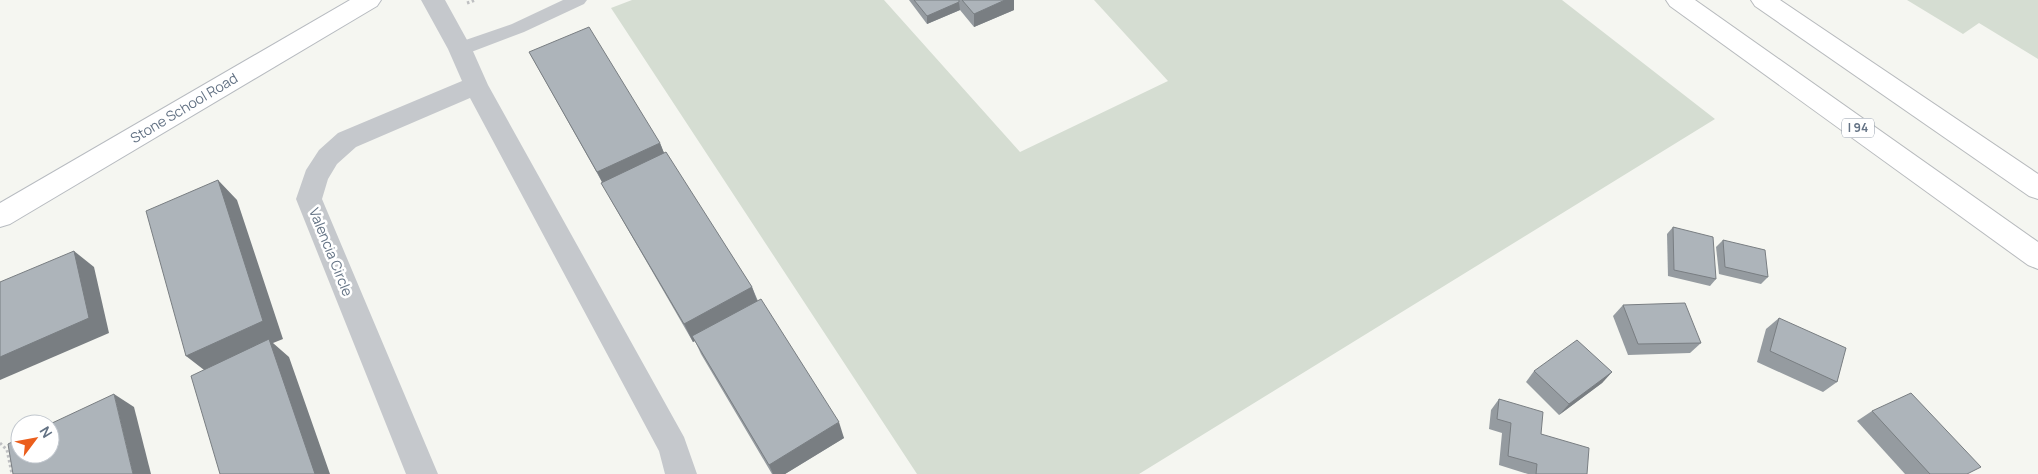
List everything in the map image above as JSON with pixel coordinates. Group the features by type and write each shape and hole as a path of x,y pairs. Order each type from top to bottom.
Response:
{"main road":[{"name":"Stone School Road","path":"0,216 369,0"},
{"name":"I 94","path":"1678,0 2038,257"},
{"path":"1763,0 2038,188"}],"street":[{"path":"433,0 460,49 476,85 673,447 681,474"},
{"name":"Valencia Circle","path":"422,474 309,199 314,177 328,157 346,140 476,85"}],"lane":[{"path":"460,49 518,28 578,0"}],"path":[{"path":"0,443 8,450 12,474"}],"shaded area":[{"path":"632,0 884,0 1020,152 1168,81 1094,0 1562,0 1715,119 1139,474 917,474 611,8"},
{"path":"1907,0 2038,0 2038,59 1979,23 1963,34"}],"building":[{"path":"914,0 959,0 959,2 927,16"},
{"path":"962,0 1005,0 974,14"},
{"path":"589,27 660,143 597,172 529,52"},
{"path":"666,152 752,287 684,324 601,183"},
{"path":"218,180 263,321 186,356 146,211"},
{"path":"1673,227 1713,237 1716,279 1674,270"},
{"path":"1723,240 1765,250 1768,277 1725,267"},
{"path":"74,251 89,318 0,357 0,282"},
{"path":"761,299 839,422 769,465 692,336"},
{"path":"1685,303 1701,343 1638,344 1623,305"},
{"path":"1779,318 1846,348 1837,382 1770,351"},
{"path":"269,339 315,474 220,474 191,376"},
{"path":"1577,340 1612,372 1569,404 1534,371"},
{"path":"1911,393 1981,467 1967,474 1930,474 1872,411"},
{"path":"114,394 133,474 13,474 11,464 60,464 60,419"},
{"path":"1499,399 1543,412 1541,434 1589,448 1587,474 1536,474 1537,464 1508,456 1511,423 1497,419"}]}
